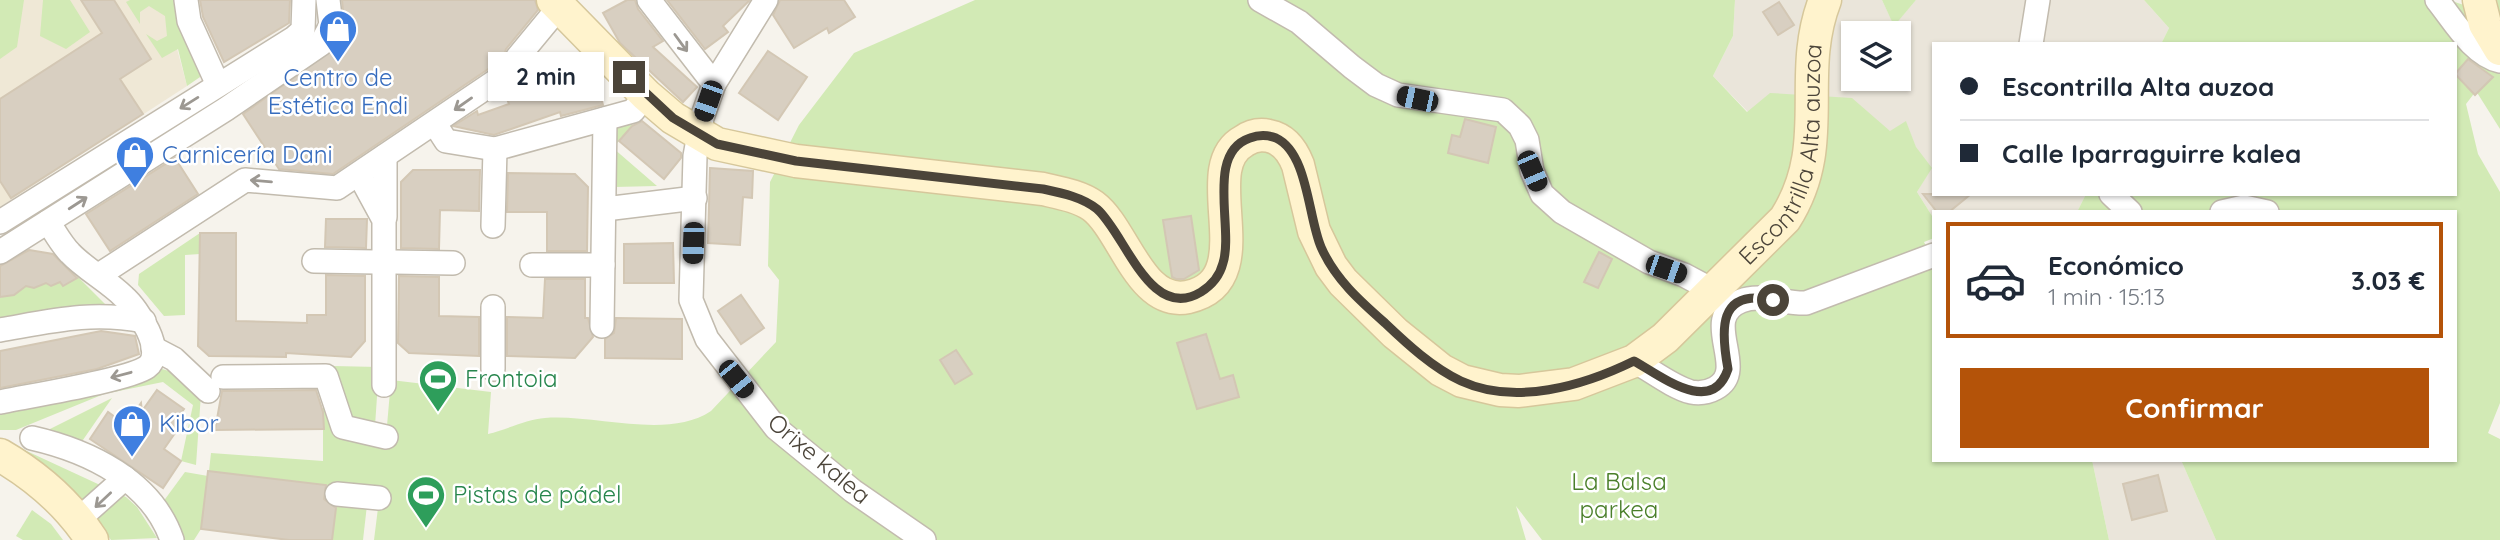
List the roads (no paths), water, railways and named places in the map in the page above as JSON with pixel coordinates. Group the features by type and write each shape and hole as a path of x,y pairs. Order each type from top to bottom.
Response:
{"street":[{"path":"186,0 189,21 218,85"},
{"path":"0,222 303,30 304,0"},
{"path":"0,252 275,77 321,44 331,25 328,0"},
{"path":"649,0 714,84"},
{"name":"Orixe kalea","path":"766,0 714,84 699,135 695,156 691,300 706,339 776,428 853,491 924,540"},
{"name":"Escontrilla Alta auzoa","path":"1261,0 1299,22 1376,85 1398,95 1503,110 1520,126 1527,140 1532,171 1542,194 1562,212 1649,262 1714,290"},
{"name":"Escontrilla Alta auzoa","path":"699,135 717,144 796,161 1043,189 1082,200 1094,207 1113,227 1143,277 1163,294 1175,298 1199,293 1218,276 1226,250 1224,183 1228,159 1239,143 1248,138 1270,136 1279,140 1294,155 1314,231 1331,266 1343,282 1395,333 1441,370 1480,387 1519,391 1574,384 1634,361 1665,338 1772,235 1794,205 1803,185 1812,142 1814,34 1825,0"},
{"path":"2031,42 2038,0"},
{"path":"2437,0 2473,44 2488,58 2500,61"},
{"path":"2479,0 2485,24 2500,50"},
{"path":"99,275 245,180 337,188 518,66 517,58 556,3 646,95 699,135"},
{"path":"435,124 446,141 495,149 633,111 646,95"},
{"path":"602,326 605,118"},
{"path":"493,226 495,149"},
{"path":"384,385 386,156"},
{"path":"359,174 384,220"},
{"path":"2112,196 2128,210"},
{"path":"605,209 695,198"},
{"path":"2231,210 2244,207 2258,210"},
{"path":"0,402 145,368 152,361 153,348 145,321 127,298 69,253 48,222"},
{"name":"Escontrilla Alta auzoa","path":"1634,361 1689,391 1706,393 1718,387 1725,378 1728,369 1721,333 1730,309 1740,301 1759,297 1786,304 1806,303 1932,256"},
{"path":"314,261 453,263"},
{"path":"532,265 604,265"},
{"path":"493,307 493,369"},
{"path":"0,330 82,316 111,314 145,321"},
{"path":"153,348 216,384 326,376 343,427 386,438"},
{"path":"32,438 76,450 125,478 154,506 173,540"},
{"path":"0,455 52,491 85,530 125,478"},
{"path":"337,494 379,498"}],"place":[{"name":"Centro de Estética Endi","path":"338,63"},
{"name":"Carnicería Dani","path":"135,189"},
{"name":"Frontoia","path":"438,413"},
{"name":"Kibor","path":"132,458"},
{"name":"Pistas de pádel","path":"426,529"}],"park label":[{"name":"La Balsa parkea","path":"1619,496"}]}
